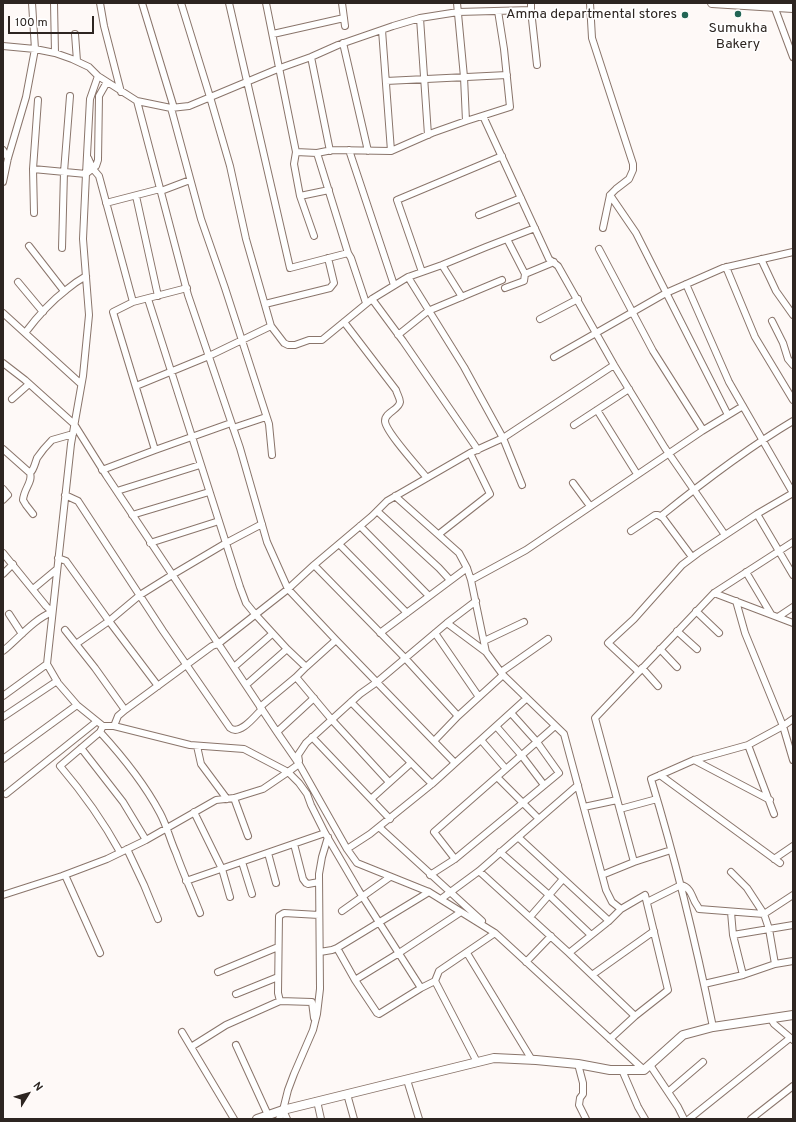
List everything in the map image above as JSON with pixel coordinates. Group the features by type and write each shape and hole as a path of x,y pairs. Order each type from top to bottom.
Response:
{"street":[{"path":"3,182 8,158 26,97 35,49 32,3"},
{"path":"54,3 54,53"},
{"path":"100,3 104,26 121,92"},
{"path":"142,3 173,108 201,219 269,424 272,455"},
{"path":"181,3 230,166 246,239 265,304 272,326 284,343 288,345 295,345 309,340 322,340 372,299 408,277 535,228"},
{"path":"228,3 290,268 348,253"},
{"path":"266,3 296,152 294,164 300,196 314,236"},
{"path":"342,3 345,26"},
{"path":"457,3 464,77 466,121"},
{"path":"590,3 592,38 633,164 633,170 629,179 610,195 603,228"},
{"path":"712,3 780,5 793,8"},
{"path":"780,5 793,57"},
{"path":"3,46 35,49 54,53 89,67 98,76 137,102 173,108 189,106 343,43 420,18 458,12 498,11 531,6 537,65"},
{"path":"296,152 317,153 349,150 391,151 428,135 510,107 504,49 498,11"},
{"path":"273,34 344,18"},
{"path":"420,18 428,135"},
{"path":"382,30 391,151"},
{"path":"75,34 77,62"},
{"path":"343,43 368,151"},
{"path":"311,57 330,151"},
{"path":"386,81 507,75"},
{"path":"98,76 90,99 86,174 84,238 89,315 81,384 72,434 47,664 57,681 77,705 96,722 103,726 114,726 190,745 244,749 288,772 307,794 311,805 327,835 362,896 421,988"},
{"path":"33,169 86,174 96,166 98,160 99,96 107,82"},
{"path":"62,248 64,172 70,96"},
{"path":"34,213 33,169 38,100"},
{"path":"137,102 187,288 232,426 267,542 288,589 455,763"},
{"path":"484,116 549,259 558,266 614,365 669,453 725,535"},
{"path":"3,150 8,158"},
{"path":"349,150 394,285"},
{"path":"317,153 348,253 366,304"},
{"path":"88,156 93,169 99,176 133,302"},
{"path":"422,272 397,200 502,156"},
{"path":"106,203 160,190 190,180"},
{"path":"300,196 329,190"},
{"path":"610,195 636,233 728,415"},
{"path":"136,196 158,296"},
{"path":"480,215 521,198"},
{"path":"505,288 524,281 525,274 507,239"},
{"path":"29,246 64,291"},
{"path":"599,249 653,351 703,430"},
{"path":"554,356 666,293 686,284 726,267 793,252"},
{"path":"265,304 330,288 334,284 328,258"},
{"path":"761,259 776,291 793,315"},
{"path":"525,274 554,262"},
{"path":"442,265 462,297"},
{"path":"726,267 755,338 793,400"},
{"path":"25,333 64,291 86,276"},
{"path":"408,277 464,367 503,438 522,485"},
{"path":"398,335 428,311 502,280"},
{"path":"18,282 43,312"},
{"path":"658,686 608,643 634,619 682,565 756,514 793,493 729,382 686,284"},
{"path":"155,450 113,312 133,302 187,288"},
{"path":"148,298 191,437 246,603 286,649 306,667"},
{"path":"372,299 478,450"},
{"path":"540,319 578,300"},
{"path":"3,313 81,384"},
{"path":"772,321 783,343 788,359 793,366"},
{"path":"344,322 396,390 400,404 385,418 385,422 390,432 427,478"},
{"path":"136,386 209,356 272,326"},
{"path":"3,363 74,424 150,543 299,764 347,849 357,863 429,892 495,933"},
{"path":"114,726 118,716 125,710 212,646 218,644 288,589 387,501 470,453 503,438 614,365"},
{"path":"12,398 29,384"},
{"path":"574,425 629,389"},
{"path":"471,580 526,550 703,430 743,406"},
{"path":"597,410 638,474"},
{"path":"102,470 191,437 266,417"},
{"path":"661,516 694,489 762,440 793,422"},
{"path":"30,473 38,457 52,440 72,434"},
{"path":"3,449 30,473 32,477 26,487 23,497 26,505 33,514"},
{"path":"439,534 490,494 470,453"},
{"path":"116,491 200,465"},
{"path":"573,483 590,506"},
{"path":"3,489 8,495 3,500"},
{"path":"132,515 209,492"},
{"path":"65,494 78,501 186,665 232,730 236,730 249,723 261,708 336,640"},
{"path":"395,496 459,552 471,580 486,652"},
{"path":"377,511 450,580"},
{"path":"756,514 793,574"},
{"path":"631,531 655,515 661,516 692,557"},
{"path":"150,543 219,520"},
{"path":"76,644 109,621 140,595 226,543 262,524"},
{"path":"360,526 429,596"},
{"path":"634,862 595,718 714,593 793,542"},
{"path":"339,544 406,613"},
{"path":"3,553 52,612"},
{"path":"58,558 66,560 109,621 158,686"},
{"path":"3,574 13,564"},
{"path":"314,565 405,658 458,716"},
{"path":"380,633 467,568"},
{"path":"33,589 57,570"},
{"path":"746,572 771,614"},
{"path":"714,593 793,623"},
{"path":"299,764 298,755 312,737 360,694 377,682 476,601"},
{"path":"736,601 744,633 783,726 792,757"},
{"path":"778,617 793,607"},
{"path":"696,611 719,633"},
{"path":"3,651 46,614 52,612"},
{"path":"8,614 22,634"},
{"path":"484,641 524,622"},
{"path":"448,623 486,652 502,673 564,734 606,890 612,902 621,909"},
{"path":"66,630 96,668 125,710"},
{"path":"677,631 696,649"},
{"path":"435,633 479,697"},
{"path":"234,667 272,634"},
{"path":"434,741 502,673 548,639"},
{"path":"246,685 286,649"},
{"path":"660,649 677,667"},
{"path":"3,696 47,664"},
{"path":"296,677 332,720 389,782"},
{"path":"3,718 57,681"},
{"path":"277,732 314,698"},
{"path":"347,849 390,819 432,784 527,698"},
{"path":"351,702 432,784"},
{"path":"3,759 77,705"},
{"path":"430,874 455,859 559,773 537,742 511,713"},
{"path":"713,1027 681,885 651,779 694,760 748,745 793,719"},
{"path":"6,794 96,722"},
{"path":"103,726 100,732 60,766 99,817 120,852"},
{"path":"496,726 522,756 544,785"},
{"path":"455,859 434,832 555,726"},
{"path":"100,732 146,789 160,813 167,827 186,881 200,912"},
{"path":"312,737 390,819"},
{"path":"480,740 506,769"},
{"path":"748,745 774,814"},
{"path":"197,746 201,764 230,798 248,836"},
{"path":"81,748 123,802 146,840"},
{"path":"694,760 770,800"},
{"path":"370,799 411,763"},
{"path":"3,895 107,860 146,840 216,800 230,798 263,789 299,764"},
{"path":"660,775 780,863"},
{"path":"497,777 539,819"},
{"path":"441,900 479,871 578,785"},
{"path":"620,809 657,799"},
{"path":"584,807 617,800"},
{"path":"194,812 222,869 230,897"},
{"path":"379,827 610,1039 647,1068 668,1092 684,1119"},
{"path":"186,881 294,844 327,835"},
{"path":"279,1119 288,1090 313,1030 320,998 319,882 320,867 327,835"},
{"path":"518,837 609,921"},
{"path":"294,844 303,879 308,884 319,882"},
{"path":"774,859 793,846"},
{"path":"127,849 158,919"},
{"path":"602,875 634,862 671,850"},
{"path":"500,852 549,895 591,935"},
{"path":"268,853 276,883"},
{"path":"242,862 252,894"},
{"path":"479,871 551,936 635,1016"},
{"path":"731,872 748,888 764,914 775,964"},
{"path":"65,875 100,953"},
{"path":"342,911 390,876"},
{"path":"530,917 563,879"},
{"path":"647,902 681,885"},
{"path":"681,885 685,886 691,892 694,901 700,909 764,914 793,896"},
{"path":"320,952 337,948 429,892"},
{"path":"568,953 609,921 621,909 645,895 668,990 635,1016 610,1039"},
{"path":"355,980 399,954 462,912"},
{"path":"731,912 733,935 742,975"},
{"path":"280,1001 278,993 279,916 284,913 319,915"},
{"path":"733,935 793,925"},
{"path":"592,975 654,930"},
{"path":"337,948 355,980 379,1014 434,981 439,971 495,933"},
{"path":"526,962 551,936"},
{"path":"218,972 278,947"},
{"path":"467,952 532,1060"},
{"path":"704,984 742,975 775,964 793,961"},
{"path":"236,994 278,977"},
{"path":"434,981 477,1062"},
{"path":"191,1047 226,1025 280,1001 312,1002 315,1022"},
{"path":"257,1119 283,1110 494,1058 578,1064 610,1070 647,1068 683,1035 713,1027 793,1015"},
{"path":"689,1119 792,1039 774,1024 772,1019"},
{"path":"182,1032 234,1119"},
{"path":"236,1045 268,1115"},
{"path":"668,1092 703,1062"},
{"path":"578,1064 583,1083 583,1094 580,1098 579,1105 586,1119"},
{"path":"622,1070 638,1107 645,1119"},
{"path":"407,1080 419,1119"},
{"path":"751,1119 793,1086"},
{"path":"347,1094 354,1119"},
{"path":"317,1102 321,1119"},
{"path":"283,1110 287,1119"}],"place":[{"name":"Sumukha Bakery","path":"738,14"},
{"name":"Amma departmental stores","path":"685,15"}]}
